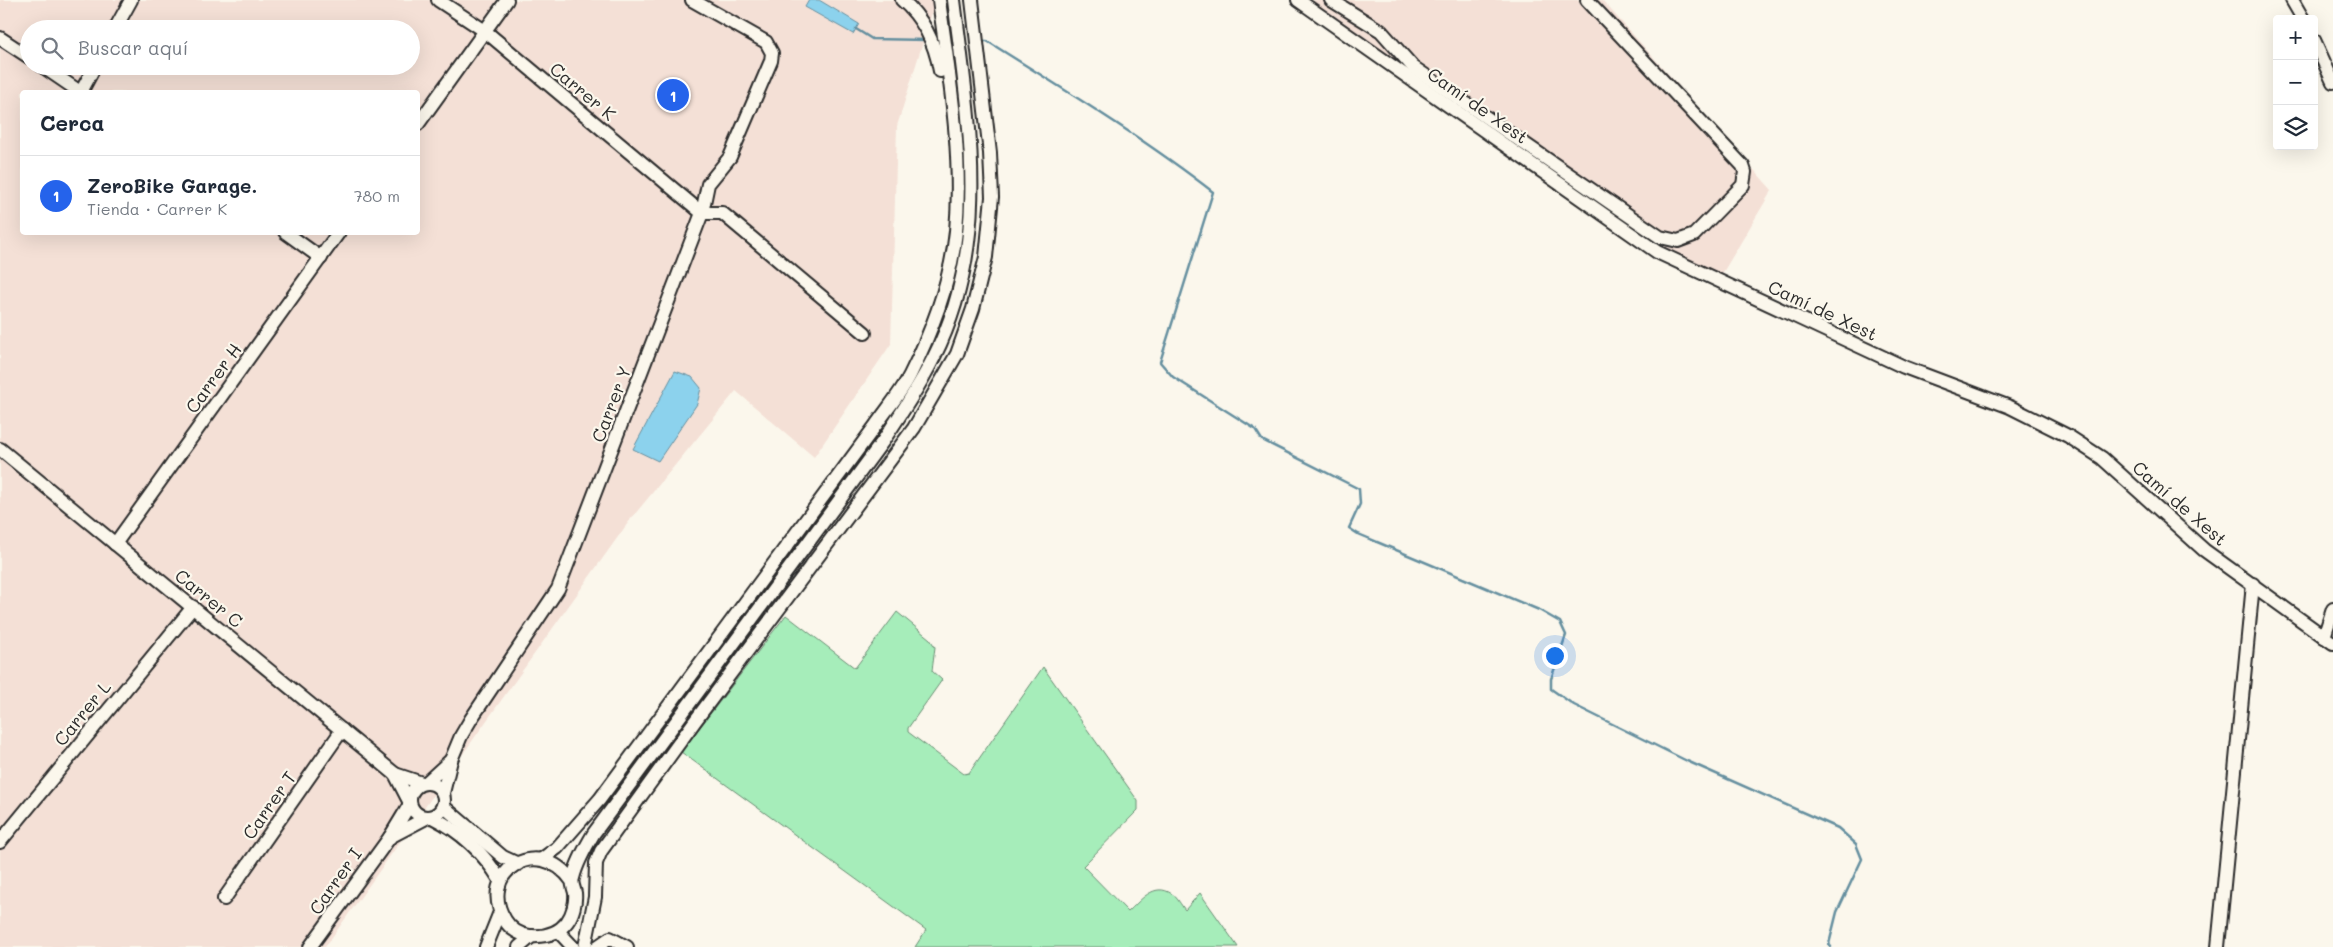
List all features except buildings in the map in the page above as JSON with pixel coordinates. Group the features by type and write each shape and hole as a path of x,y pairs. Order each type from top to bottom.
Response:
{"street":[{"path":"121,20 131,0"},
{"name":"Carrer K","path":"438,0 485,31 702,213"},
{"path":"420,121 507,0"},
{"name":"Carrer Y","path":"443,800 451,760 461,736 558,589 702,213 708,184 730,157 771,60 771,48 766,42 692,0"},
{"path":"902,0 914,10 938,54 947,109 952,187 950,222 944,260 928,333"},
{"path":"542,859 557,848 600,799 876,425 909,376 928,333 947,279 956,232 958,176 954,118 940,0"},
{"path":"572,881 582,854 594,833 883,441 916,392 935,356 961,284 969,250 973,207 972,154 954,0"},
{"path":"586,947 595,897 596,863 602,852 700,713 914,428 957,354 973,309 986,257 992,197 990,153 972,0"},
{"name":"Camí de Xest","path":"1298,0 1657,252 1904,367 2010,408 2068,436 2102,458 2204,550 2329,640"},
{"path":"1331,0 1381,31 1394,43 1413,67 1660,237 1669,241 1688,239 1738,191 1745,179 1743,166 1587,0"},
{"path":"2292,0 2301,15"},
{"path":"0,38 20,52"},
{"path":"2318,49 2333,82"},
{"path":"56,75 78,90"},
{"path":"82,90 90,75"},
{"path":"702,213 722,213 865,334"},
{"path":"289,235 321,258"},
{"name":"Carrer H","path":"115,544 337,235"},
{"name":"Carrer C","path":"0,449 395,774 424,782"},
{"path":"2218,947 2253,584"},
{"name":"Carrer L","path":"0,842 192,607"},
{"path":"2329,640 2333,609"},
{"name":"Carrer T","path":"224,899 342,730"},
{"name":"Carrer Y","path":"424,782 451,760"},
{"name":"Carrer C","path":"395,774 409,803"},
{"path":"500,880 490,863 480,852 454,830 430,817 418,815 409,803 412,791 424,782 432,783 443,800 502,856 518,864"},
{"path":"430,817 438,814 443,800"},
{"name":"Carrer I","path":"310,947 390,836 409,803"},
{"name":"Carrer I","path":"390,836 430,817"},
{"path":"527,859 550,861 564,870 572,881 575,893 574,908 568,921 558,930 547,936 532,936 519,933 508,925 500,912 497,894 500,880 510,867 527,859"},
{"path":"486,947 500,912"},
{"path":"558,930 573,947"},
{"path":"519,947 532,936"},
{"path":"597,947 610,938 627,947"}],"shaded area":[{"path":"0,0 936,0 897,126 891,344 814,457 736,391 630,520 325,947 0,947"},
{"path":"1311,0 1602,0 1772,190 1722,274 1670,252"}],"green space":[{"path":"897,612 930,639 935,647 932,671 942,680 908,728 908,732 964,774 969,773 1043,667 1138,801 1138,810 1083,866 1128,912 1142,898 1153,891 1159,890 1172,894 1185,910 1200,893 1238,947 915,947 926,930 681,752 786,615 855,668"}],"water":[{"path":"809,0 819,0 859,24 853,34 805,7"},
{"path":"675,371 692,377 701,388 697,404 658,461 633,449"}],"waterway":[{"path":"856,29 872,39 927,40"},
{"path":"980,41 987,41 1102,114 1213,192 1160,362 1173,377 1255,429 1262,440 1359,489 1360,504 1349,528 1358,534 1539,610 1560,622 1566,635 1551,679 1551,689 1574,705 1687,761 1838,828 1856,844 1862,859 1837,912 1829,944 1831,947"}],"place":[{"name":"ZeroBike Garage.","path":"673,95"}]}
